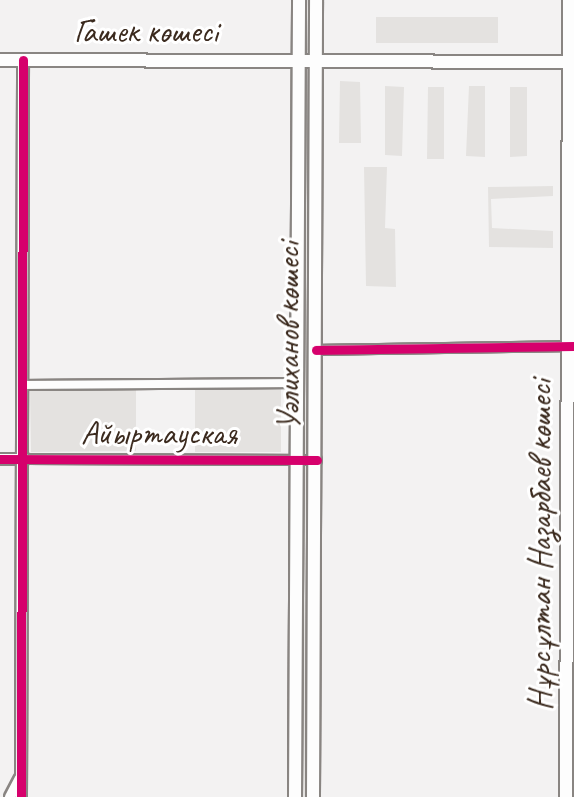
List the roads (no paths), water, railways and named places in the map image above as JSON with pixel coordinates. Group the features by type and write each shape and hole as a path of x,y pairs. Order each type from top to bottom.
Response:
{"main road":[{"name":"Уәлиханов көшесі","path":"295,797 295,60 299,0"},
{"name":"Уәлиханов көшесі","path":"313,797 317,460 316,0"},
{"name":"Нұрсұлтан Назарбаев көшесі","path":"566,797 572,346 572,62 569,0"},
{"name":"Гашек көшесі","path":"0,60 572,62"},
{"path":"295,294 317,294"}],"street":[{"path":"22,797 25,459 23,60"},
{"path":"316,351 572,346"},
{"name":"Айыртауская","path":"24,385 295,383"},
{"name":"Айыртауская","path":"0,459 317,460"},
{"path":"9,797 24,758"}]}
